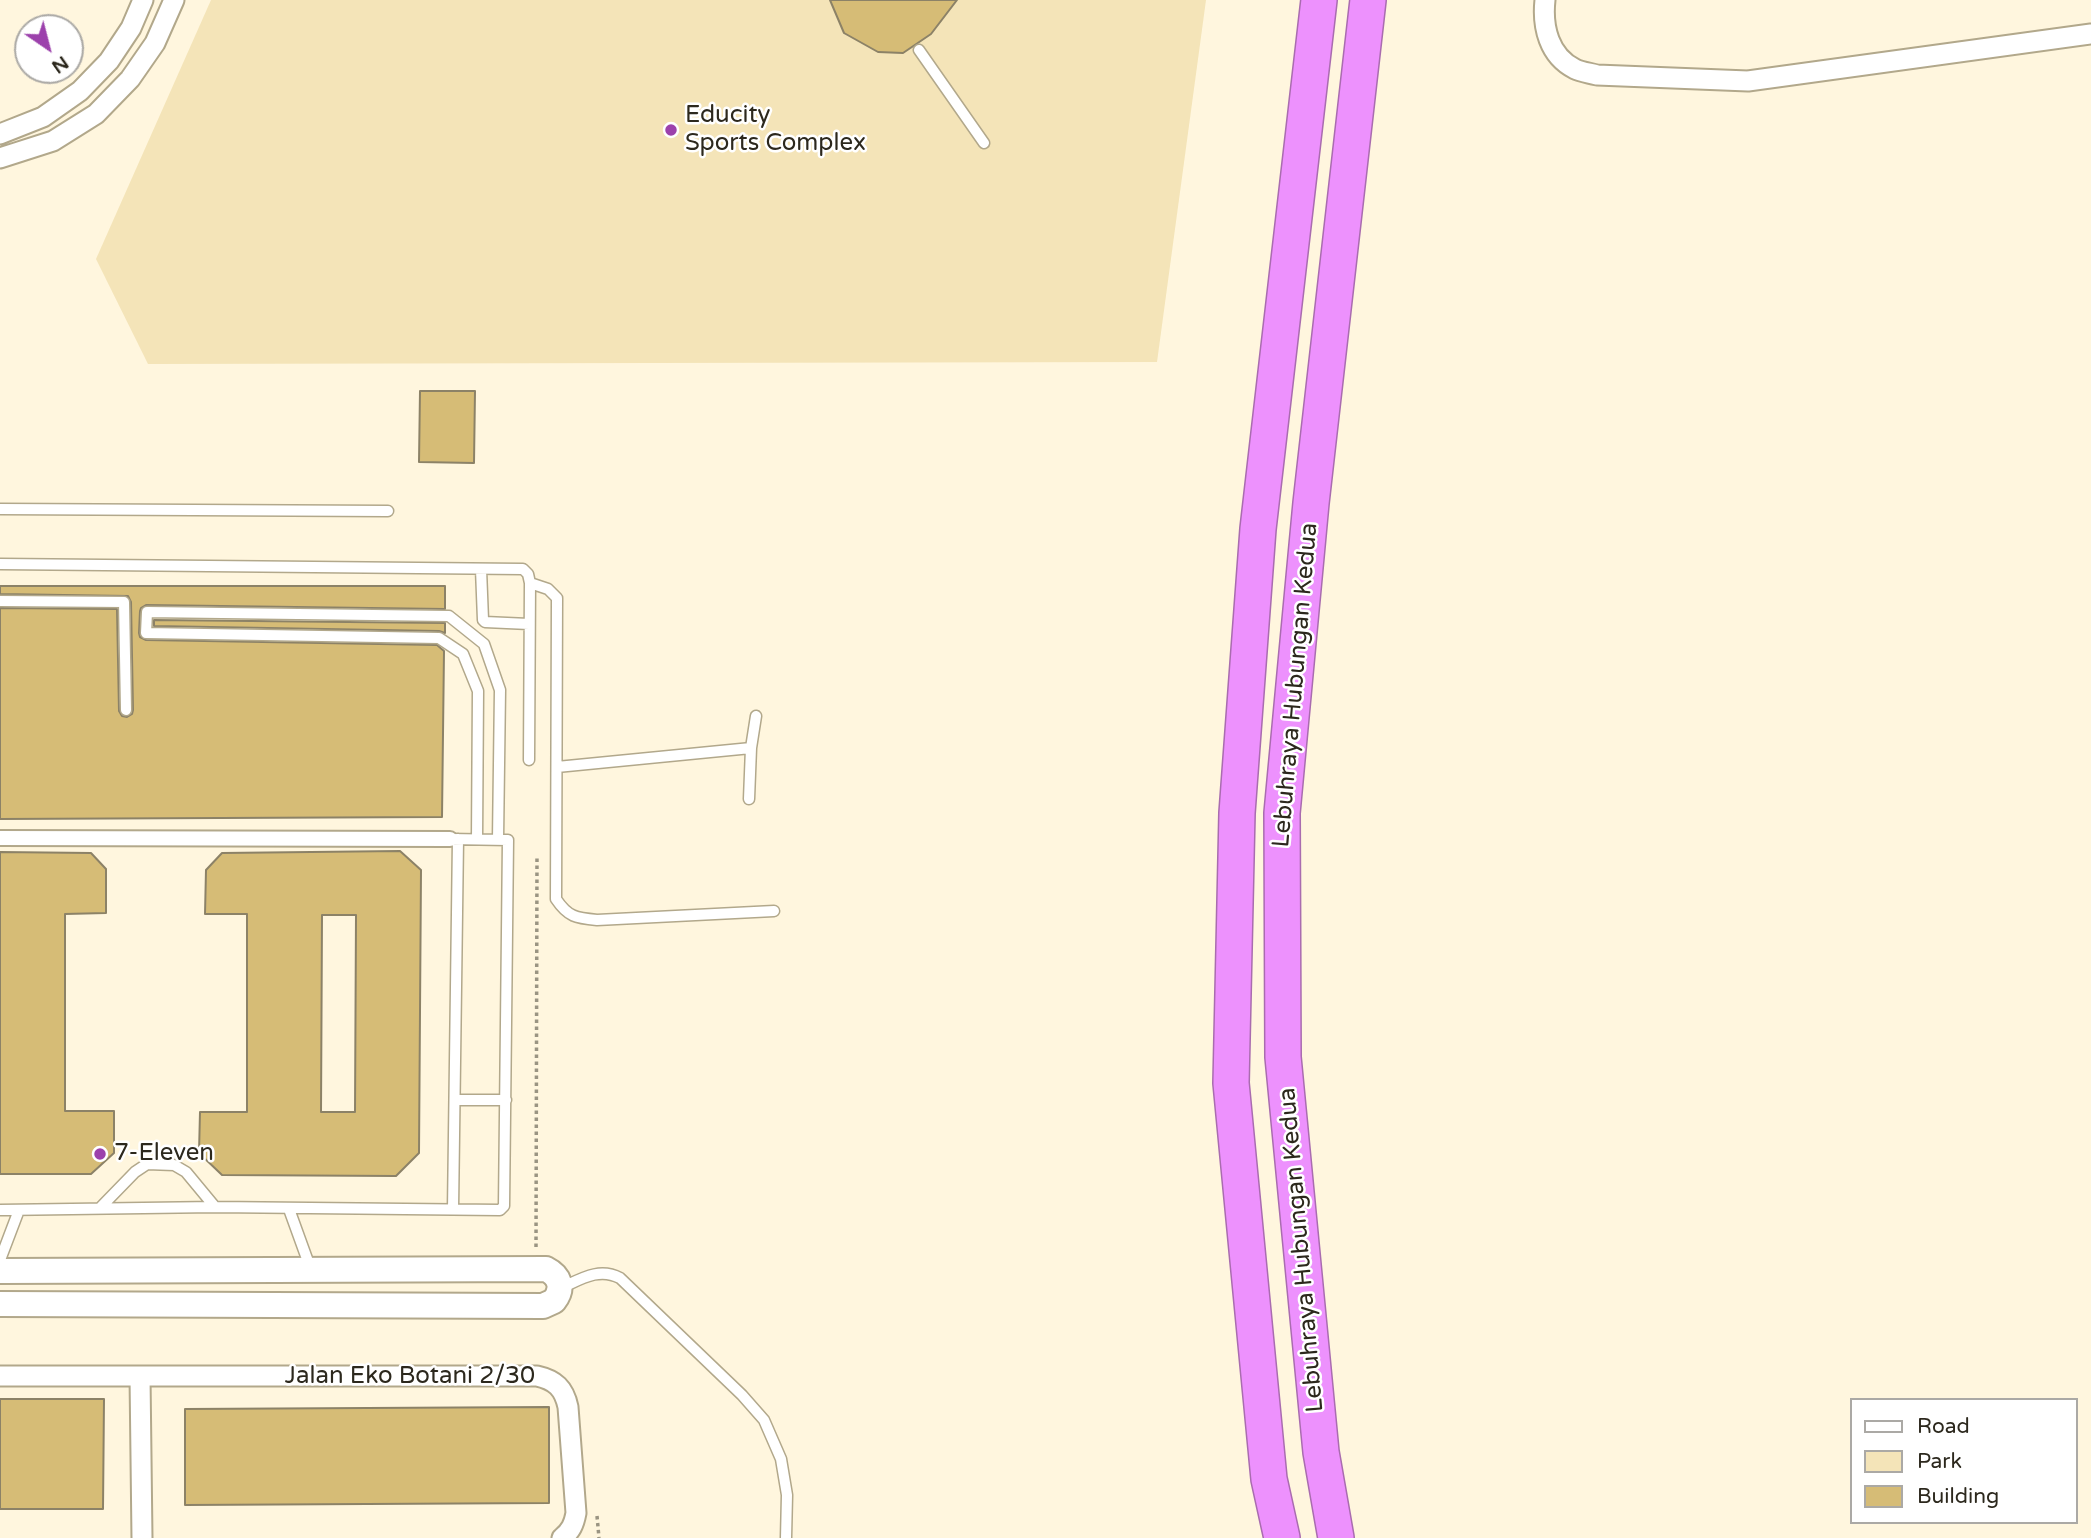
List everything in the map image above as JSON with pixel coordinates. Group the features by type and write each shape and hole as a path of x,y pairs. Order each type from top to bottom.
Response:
{"highway":[{"name":"Lebuhraya Hubungan Kedua","path":"1282,1538 1269,1479 1231,1083 1237,813 1258,529 1319,0"},
{"name":"Lebuhraya Hubungan Kedua","path":"1336,1538 1321,1452 1283,1057 1282,813 1311,503 1368,0"}],"street":[{"path":"0,134 43,117 80,91 109,61 131,28 143,0"},
{"path":"0,158 53,141 96,114 130,79 143,61 155,43 174,0"},
{"path":"1545,0 1546,33 1556,54 1575,69 1597,75 1748,81 2091,34"},
{"path":"0,838 454,839"},
{"path":"0,1270 546,1269 554,1272 560,1288 554,1301 543,1306 0,1304"},
{"path":"0,1376 140,1376 142,1538"},
{"name":"Jalan Eko Botani 2/30","path":"140,1376 548,1378 559,1385 566,1395 568,1407 576,1513 575,1524 562,1538"}],"lane":[{"path":"919,50 984,143"},
{"path":"0,509 388,511"},
{"path":"0,564 523,569 528,574 530,583 529,760"},
{"path":"481,569 483,620 529,624"},
{"path":"530,583 548,589 557,598 556,899 565,912 579,918 597,920 774,911"},
{"path":"0,601 124,602 126,710"},
{"path":"0,1210 215,1207 500,1210 506,1202 500,690 484,644 449,616 147,612 146,633 439,638 463,654 478,691 477,839"},
{"path":"749,799 751,748 756,716"},
{"path":"557,767 751,748"},
{"path":"453,1209 456,1100 454,839 503,840"},
{"path":"456,1100 506,1100"},
{"path":"100,1208 140,1167 147,1164 174,1165 186,1172 215,1207"},
{"path":"289,1209 311,1268"},
{"path":"0,1260 19,1210"},
{"path":"560,1288 594,1273 611,1273 620,1278 743,1395 764,1420 780,1459 787,1494 786,1538"}],"path":[{"path":"534,1250 537,855"}],"green space":[{"name":"Educity Sports Complex","path":"211,0 1206,0 1157,362 148,364 96,259"}],"building":[{"path":"830,0 957,0 931,34 903,53 878,52 844,33"},
{"path":"420,391 475,391 474,463 419,462"},
{"path":"0,586 445,586 445,609 146,605 140,611 139,633 140,637 146,640 437,645 444,651 442,817 0,819 0,608 117,609 119,711 122,716 127,717 133,710 131,602 128,596 0,594"},
{"path":"154,620 445,623 445,633 154,626"},
{"path":"400,851 421,870 419,1153 396,1176 222,1175 199,1153 200,1112 247,1112 247,914 205,914 206,870 222,853","holes":["322,915 356,915 355,1112 321,1112"]},
{"path":"0,852 91,853 106,869 106,913 65,914 65,1111 114,1111 114,1153 91,1174 0,1174"},
{"path":"0,1399 104,1399 103,1509 0,1509"},
{"path":"549,1407 549,1503 185,1505 185,1409"}],"place":[{"name":"Educity Sports Complex","path":"671,130"},
{"name":"7-Eleven","path":"100,1154"}]}
